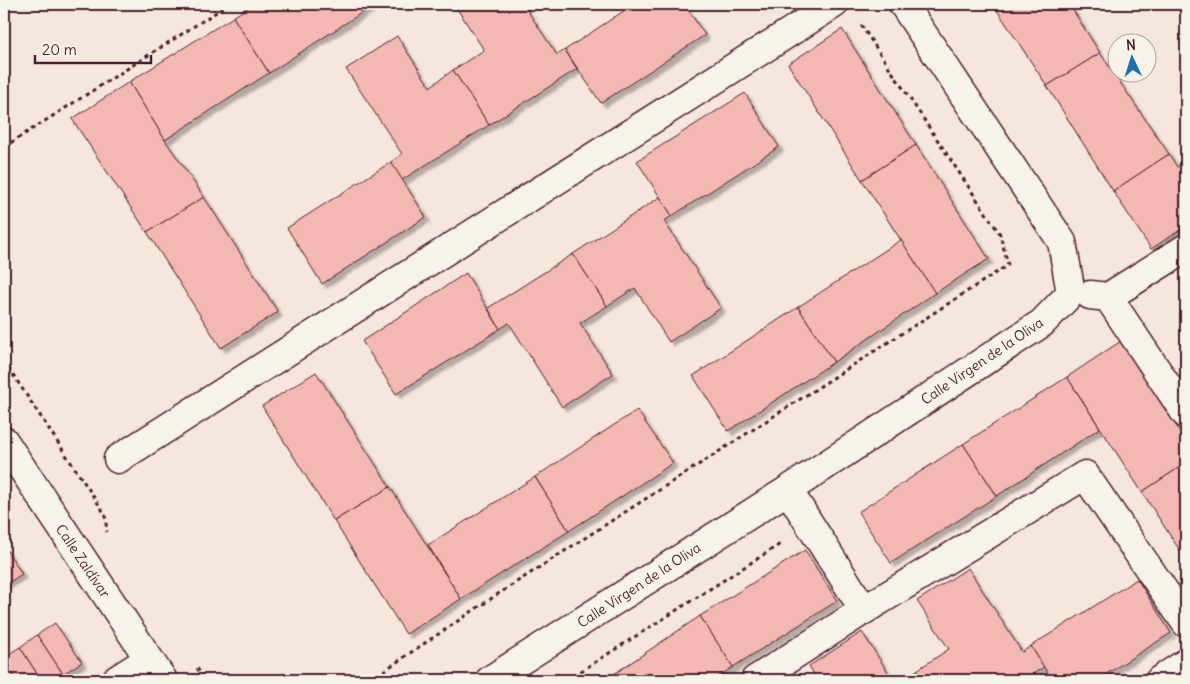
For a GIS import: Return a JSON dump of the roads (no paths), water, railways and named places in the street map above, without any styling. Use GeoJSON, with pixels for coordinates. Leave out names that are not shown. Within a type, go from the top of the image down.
{"type":"FeatureCollection","features":[{"type":"Feature","properties":{"kind":"street"},"geometry":{"type":"LineString","coordinates":[[118,459],[834,4]]}},
{"type":"Feature","properties":{"kind":"street"},"geometry":{"type":"LineString","coordinates":[[903,4],[1062,242],[1071,293],[1108,297],[1186,248]]}},
{"type":"Feature","properties":{"kind":"street","name":"Calle Virgen de la Oliva"},"geometry":{"type":"LineString","coordinates":[[490,680],[788,490],[1042,323],[1071,293]]}},
{"type":"Feature","properties":{"kind":"street"},"geometry":{"type":"LineString","coordinates":[[1108,297],[1186,414]]}},
{"type":"Feature","properties":{"kind":"street","name":"Calle Zaldívar"},"geometry":{"type":"LineString","coordinates":[[4,441],[12,473],[156,670]]}},
{"type":"Feature","properties":{"kind":"street"},"geometry":{"type":"LineString","coordinates":[[755,680],[864,610],[1085,475],[1186,623]]}},
{"type":"Feature","properties":{"kind":"street"},"geometry":{"type":"LineString","coordinates":[[788,490],[864,610]]}},
{"type":"Feature","properties":{"kind":"street"},"geometry":{"type":"LineString","coordinates":[[1160,680],[1186,663]]}},
{"type":"Feature","properties":{"kind":"street"},"geometry":{"type":"LineString","coordinates":[[116,680],[156,670]]}}]}
